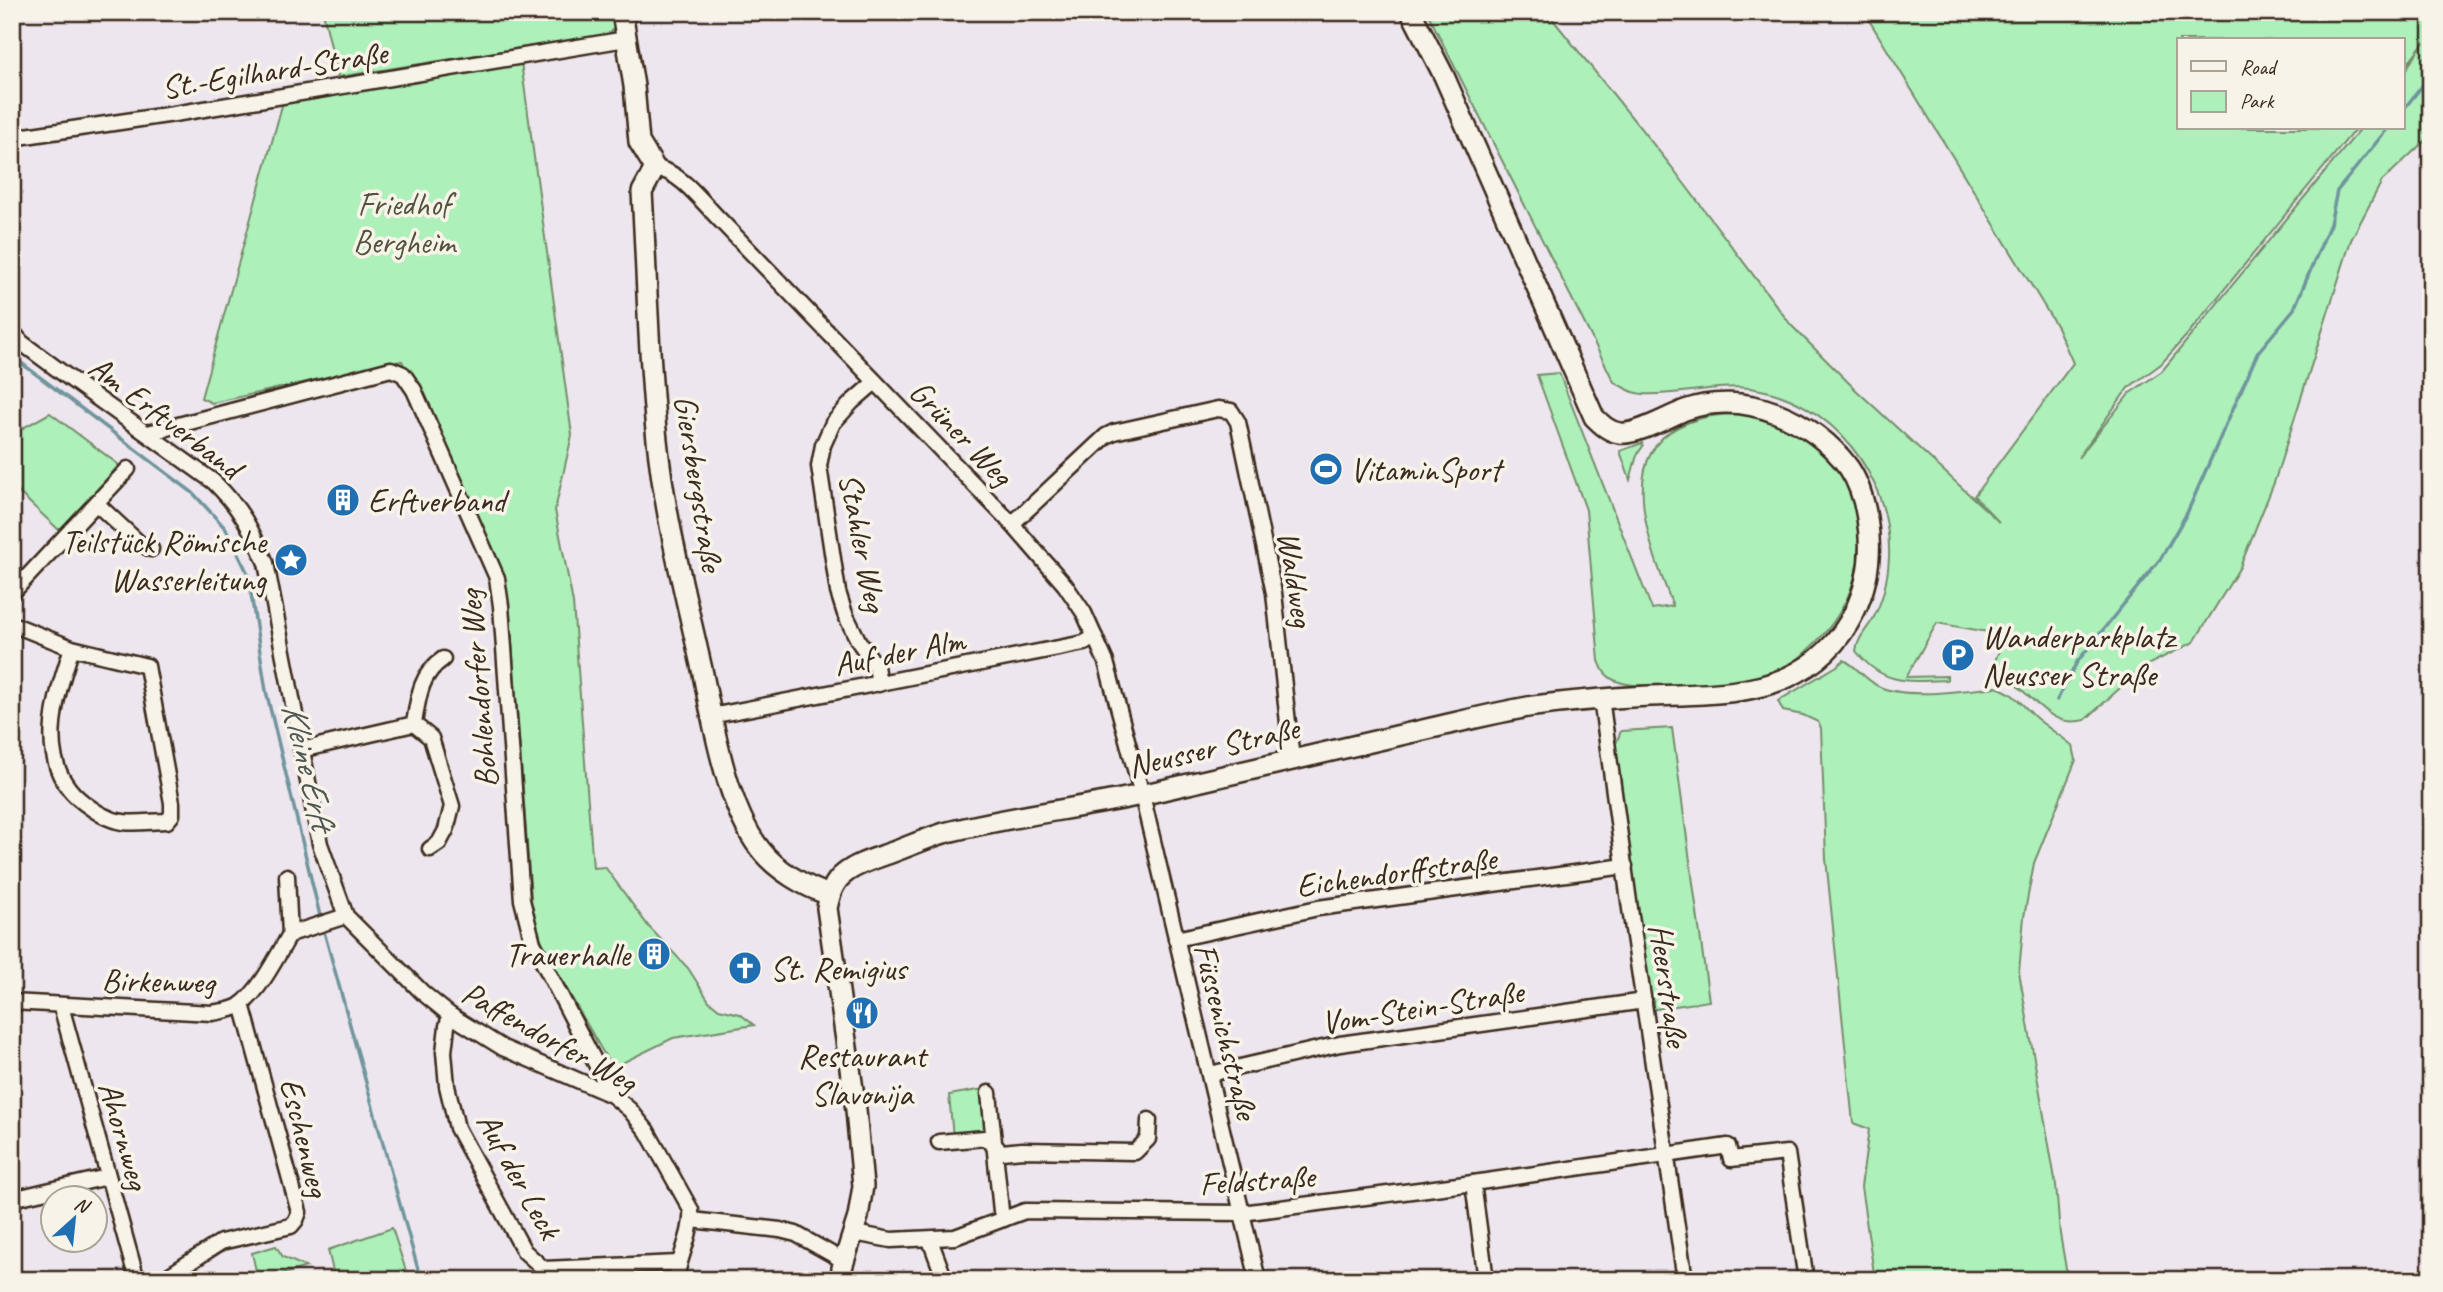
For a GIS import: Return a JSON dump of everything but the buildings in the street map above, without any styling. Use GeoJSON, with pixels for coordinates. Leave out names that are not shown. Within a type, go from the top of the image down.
{"type":"FeatureCollection","features":[{"type":"Feature","properties":{"kind":"main road"},"geometry":{"type":"LineString","coordinates":[[622,12],[639,142],[655,168]]}},
{"type":"Feature","properties":{"kind":"main road","name":"Neusser Straße"},"geometry":{"type":"LineString","coordinates":[[830,895],[843,874],[864,862],[942,834],[1142,795],[1522,709],[1601,698],[1737,691],[1786,678],[1808,666],[1833,645],[1848,625],[1865,589],[1871,548],[1862,493],[1851,471],[1822,438],[1803,425],[1781,414],[1753,406],[1700,406],[1624,433],[1608,429],[1594,417],[1444,76],[1411,12]]}},
{"type":"Feature","properties":{"kind":"main road","name":"Giersbergstraße"},"geometry":{"type":"LineString","coordinates":[[655,168],[642,192],[657,439],[663,486],[711,716],[725,771],[739,811],[760,849],[774,863],[811,889],[830,895]]}},
{"type":"Feature","properties":{"kind":"main road"},"geometry":{"type":"LineString","coordinates":[[830,895],[827,908],[854,1096],[863,1186],[854,1233],[843,1270]]}},
{"type":"Feature","properties":{"kind":"street","name":"St.-Egilhard-Straße"},"geometry":{"type":"LineString","coordinates":[[12,138],[626,39]]}},
{"type":"Feature","properties":{"kind":"street","name":"Grüner Weg"},"geometry":{"type":"LineString","coordinates":[[655,168],[664,169],[679,180],[1012,524],[1065,585],[1084,613],[1105,662],[1142,795]]}},
{"type":"Feature","properties":{"kind":"street","name":"Am Erftverband"},"geometry":{"type":"LineString","coordinates":[[12,331],[34,352],[214,482],[234,502],[248,522],[266,563]]}},
{"type":"Feature","properties":{"kind":"street","name":"Bohlendorfer Weg"},"geometry":{"type":"LineString","coordinates":[[148,433],[391,369],[402,374],[414,390],[497,578],[522,900],[530,932],[612,1095]]}},
{"type":"Feature","properties":{"kind":"street","name":"Stahler Weg"},"geometry":{"type":"LineString","coordinates":[[875,382],[833,423],[823,445],[819,466],[838,592],[859,642],[876,666],[878,684]]}},
{"type":"Feature","properties":{"kind":"street","name":"Waldweg"},"geometry":{"type":"LineString","coordinates":[[1012,524],[1106,436],[1218,408],[1231,411],[1238,422],[1274,593],[1292,760]]}},
{"type":"Feature","properties":{"kind":"street"},"geometry":{"type":"LineString","coordinates":[[12,593],[128,469]]}},
{"type":"Feature","properties":{"kind":"street"},"geometry":{"type":"LineString","coordinates":[[97,503],[150,549]]}},
{"type":"Feature","properties":{"kind":"street","name":"Paffendorfer Weg"},"geometry":{"type":"LineString","coordinates":[[266,563],[320,844],[340,918],[450,1015],[503,1048],[612,1095],[630,1110],[648,1131],[685,1196],[692,1220]]}},
{"type":"Feature","properties":{"kind":"street"},"geometry":{"type":"LineString","coordinates":[[12,624],[72,648],[147,666],[172,803],[172,815],[167,821],[123,822],[98,814],[70,793],[55,764],[51,746],[52,726],[72,648]]}},
{"type":"Feature","properties":{"kind":"street","name":"Auf der Alm"},"geometry":{"type":"LineString","coordinates":[[711,716],[1084,643],[1095,637]]}},
{"type":"Feature","properties":{"kind":"street"},"geometry":{"type":"LineString","coordinates":[[414,724],[418,696],[426,675],[443,659]]}},
{"type":"Feature","properties":{"kind":"street","name":"Heerstraße"},"geometry":{"type":"LineString","coordinates":[[1601,698],[1685,1280]]}},
{"type":"Feature","properties":{"kind":"street"},"geometry":{"type":"LineString","coordinates":[[301,750],[414,724]]}},
{"type":"Feature","properties":{"kind":"street"},"geometry":{"type":"LineString","coordinates":[[414,724],[431,738],[452,806],[446,830],[439,843],[430,849]]}},
{"type":"Feature","properties":{"kind":"street","name":"Füssenichstraße"},"geometry":{"type":"LineString","coordinates":[[1142,795],[1258,1280]]}},
{"type":"Feature","properties":{"kind":"street","name":"Eichendorffstraße"},"geometry":{"type":"LineString","coordinates":[[1176,939],[1318,908],[1625,866]]}},
{"type":"Feature","properties":{"kind":"street"},"geometry":{"type":"LineString","coordinates":[[287,876],[297,932],[340,918]]}},
{"type":"Feature","properties":{"kind":"street","name":"Birkenweg"},"geometry":{"type":"LineString","coordinates":[[12,1002],[212,1013],[229,1010],[242,1004],[267,975],[297,932]]}},
{"type":"Feature","properties":{"kind":"street","name":"Vom-Stein-Straße"},"geometry":{"type":"LineString","coordinates":[[1210,1074],[1340,1044],[1644,1001]]}},
{"type":"Feature","properties":{"kind":"street","name":"Eschenweg"},"geometry":{"type":"LineString","coordinates":[[162,1280],[221,1242],[291,1226],[299,1212],[242,1004]]}},
{"type":"Feature","properties":{"kind":"street","name":"Ahornweg"},"geometry":{"type":"LineString","coordinates":[[61,1006],[136,1280]]}},
{"type":"Feature","properties":{"kind":"street","name":"Auf der Leck"},"geometry":{"type":"LineString","coordinates":[[450,1015],[444,1052],[447,1086],[457,1128],[524,1251],[544,1269],[678,1264]]}},
{"type":"Feature","properties":{"kind":"street"},"geometry":{"type":"LineString","coordinates":[[989,1093],[1004,1219]]}},
{"type":"Feature","properties":{"kind":"street"},"geometry":{"type":"LineString","coordinates":[[939,1142],[985,1138],[994,1143],[1002,1153],[1022,1150],[1135,1152],[1148,1139],[1149,1120]]}},
{"type":"Feature","properties":{"kind":"street","name":"Feldstraße"},"geometry":{"type":"LineString","coordinates":[[854,1233],[891,1240],[955,1237],[1025,1211],[1242,1213],[1728,1146],[1731,1159],[1787,1153],[1806,1280]]}},
{"type":"Feature","properties":{"kind":"street"},"geometry":{"type":"LineString","coordinates":[[12,1199],[107,1177]]}},
{"type":"Feature","properties":{"kind":"street"},"geometry":{"type":"LineString","coordinates":[[1473,1183],[1486,1280]]}},
{"type":"Feature","properties":{"kind":"street"},"geometry":{"type":"LineString","coordinates":[[676,1280],[678,1264],[692,1220],[796,1234],[843,1270]]}},
{"type":"Feature","properties":{"kind":"street"},"geometry":{"type":"LineString","coordinates":[[930,1240],[945,1280]]}},
{"type":"Feature","properties":{"kind":"green space"},"geometry":{"type":"Polygon","coordinates":[[[323,12],[613,12],[615,27],[609,34],[338,77],[323,12]]]}},
{"type":"Feature","properties":{"kind":"green space"},"geometry":{"type":"Polygon","coordinates":[[[1427,12],[1549,12],[1671,166],[1791,325],[1856,390],[1999,522],[1974,496],[2073,363],[2057,327],[1864,12],[2431,12],[2431,135],[2382,181],[2351,240],[2274,483],[2240,567],[2194,642],[2143,667],[2085,720],[2073,721],[2054,717],[2016,685],[1990,674],[2005,635],[1937,623],[1906,677],[1947,676],[1947,680],[1908,681],[1886,676],[1856,651],[1860,638],[1877,612],[1884,589],[1889,557],[1887,527],[1880,498],[1868,471],[1851,446],[1830,425],[1806,408],[1779,395],[1750,388],[1643,394],[1632,392],[1614,382],[1427,12]],[[2177,38],[2177,130],[2354,130],[2187,335],[2161,364],[2128,388],[2078,458],[2130,393],[2162,371],[2359,130],[2404,130],[2404,72],[2424,42],[2404,68],[2404,38],[2177,38]]]}},
{"type":"Feature","properties":{"kind":"green space","name":"Friedhof Bergheim"},"geometry":{"type":"Polygon","coordinates":[[[521,62],[572,435],[555,510],[573,603],[593,868],[605,867],[649,927],[688,968],[709,1001],[719,1009],[740,1014],[754,1025],[673,1038],[612,1068],[544,949],[532,911],[510,615],[504,585],[402,361],[212,403],[201,398],[283,102],[521,62]]]}},
{"type":"Feature","properties":{"kind":"green space"},"geometry":{"type":"Polygon","coordinates":[[[1559,373],[1652,609],[1673,606],[1649,537],[1644,510],[1643,485],[1647,462],[1658,442],[1678,427],[1699,419],[1744,415],[1788,425],[1825,450],[1853,491],[1860,533],[1859,554],[1849,595],[1839,613],[1827,630],[1800,657],[1767,674],[1712,684],[1632,685],[1614,680],[1606,674],[1599,661],[1586,510],[1537,375],[1559,373]]]}},
{"type":"Feature","properties":{"kind":"green space"},"geometry":{"type":"Polygon","coordinates":[[[50,413],[119,465],[60,531],[12,486],[12,434],[50,413]]]}},
{"type":"Feature","properties":{"kind":"green space"},"geometry":{"type":"Polygon","coordinates":[[[1642,443],[1643,446],[1637,455],[1630,480],[1620,451],[1642,443]]]}},
{"type":"Feature","properties":{"kind":"green space"},"geometry":{"type":"Polygon","coordinates":[[[1844,660],[1873,683],[1890,690],[1919,693],[1996,687],[2002,689],[2073,746],[2076,760],[2034,863],[2024,917],[2019,972],[2056,1185],[2060,1234],[2068,1280],[1875,1280],[1861,1187],[1869,1129],[1853,1123],[1826,859],[1821,728],[1818,722],[1803,715],[1783,711],[1778,701],[1844,660]]]}},
{"type":"Feature","properties":{"kind":"green space"},"geometry":{"type":"Polygon","coordinates":[[[1672,728],[1709,1001],[1649,1010],[1614,748],[1621,731],[1672,728]]]}},
{"type":"Feature","properties":{"kind":"green space"},"geometry":{"type":"Polygon","coordinates":[[[984,1089],[988,1130],[986,1133],[953,1137],[949,1095],[984,1089]]]}},
{"type":"Feature","properties":{"kind":"green space"},"geometry":{"type":"Polygon","coordinates":[[[392,1228],[409,1280],[335,1280],[328,1250],[392,1228]]]}},
{"type":"Feature","properties":{"kind":"green space"},"geometry":{"type":"Polygon","coordinates":[[[276,1246],[283,1257],[306,1267],[258,1280],[252,1253],[276,1246]]]}},
{"type":"Feature","properties":{"kind":"waterway"},"geometry":{"type":"LineString","coordinates":[[2404,109],[2431,75]]}},
{"type":"Feature","properties":{"kind":"waterway"},"geometry":{"type":"LineString","coordinates":[[2057,700],[2077,662],[2161,558],[2187,513],[2258,352],[2294,309],[2330,224],[2337,191],[2386,130]]}},
{"type":"Feature","properties":{"kind":"waterway","name":"Kleine Erft"},"geometry":{"type":"LineString","coordinates":[[12,356],[193,493],[226,529],[248,574],[266,691],[321,920]]}},
{"type":"Feature","properties":{"kind":"waterway","name":"Kleine Erft"},"geometry":{"type":"LineString","coordinates":[[323,928],[421,1280]]}},
{"type":"Feature","properties":{"kind":"place","name":"VitaminSport"},"geometry":{"type":"Point","coordinates":[1326,469]}},
{"type":"Feature","properties":{"kind":"place","name":"Erftverband"},"geometry":{"type":"Point","coordinates":[343,500]}},
{"type":"Feature","properties":{"kind":"place","name":"Teilstück Römische Wasserleitung"},"geometry":{"type":"Point","coordinates":[291,560]}},
{"type":"Feature","properties":{"kind":"place","name":"Wanderparkplatz Neusser Straße"},"geometry":{"type":"Point","coordinates":[1958,655]}},
{"type":"Feature","properties":{"kind":"place","name":"Trauerhalle"},"geometry":{"type":"Point","coordinates":[654,954]}},
{"type":"Feature","properties":{"kind":"place","name":"St. Remigius"},"geometry":{"type":"Point","coordinates":[745,968]}},
{"type":"Feature","properties":{"kind":"place","name":"Restaurant Slavonija"},"geometry":{"type":"Point","coordinates":[862,1013]}}]}
